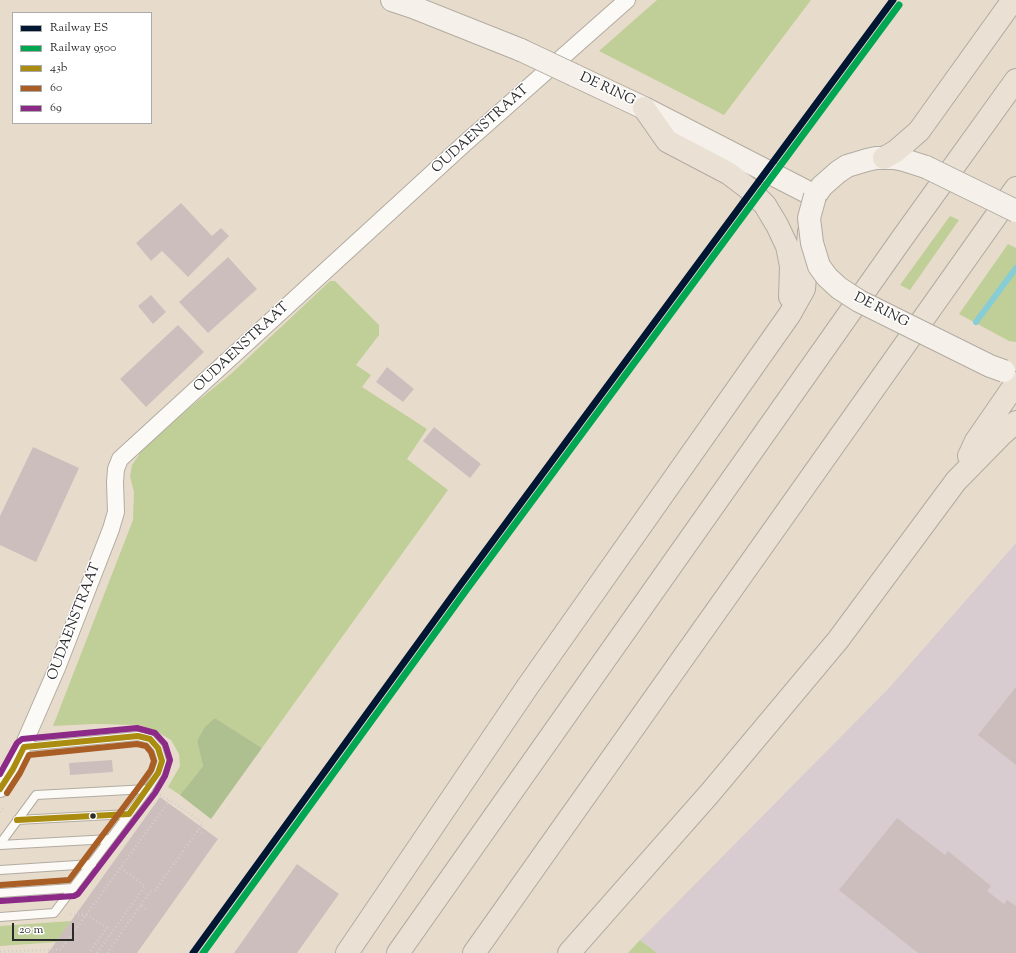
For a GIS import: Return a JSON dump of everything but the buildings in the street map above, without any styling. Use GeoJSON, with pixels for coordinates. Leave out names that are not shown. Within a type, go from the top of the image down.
{"type":"FeatureCollection","features":[{"type":"Feature","properties":{"kind":"highway"},"geometry":{"type":"LineString","coordinates":[[884,158],[896,151],[919,131],[1013,0]]}},
{"type":"Feature","properties":{"kind":"highway"},"geometry":{"type":"LineString","coordinates":[[398,953],[903,236],[1016,80]]}},
{"type":"Feature","properties":{"kind":"highway"},"geometry":{"type":"LineString","coordinates":[[644,108],[667,141],[728,173],[748,188],[765,205],[787,246],[790,266],[790,314]]}},
{"type":"Feature","properties":{"kind":"highway"},"geometry":{"type":"LineString","coordinates":[[479,945],[1016,188]]}},
{"type":"Feature","properties":{"kind":"highway"},"geometry":{"type":"LineString","coordinates":[[347,953],[528,686],[790,314],[804,290],[809,227]]}},
{"type":"Feature","properties":{"kind":"highway"},"geometry":{"type":"LineString","coordinates":[[956,481],[1012,376]]}},
{"type":"Feature","properties":{"kind":"highway"},"geometry":{"type":"LineString","coordinates":[[569,953],[710,793],[838,640],[956,481],[1001,435],[1016,422]]}},
{"type":"Feature","properties":{"kind":"main road","name":"DE RING"},"geometry":{"type":"LineString","coordinates":[[392,0],[520,50],[574,74],[644,108],[815,196]]}},
{"type":"Feature","properties":{"kind":"main road","name":"DE RING"},"geometry":{"type":"LineString","coordinates":[[1012,376],[859,301],[839,288],[827,277],[819,266],[809,227],[811,207],[815,196],[829,179],[847,166],[867,160],[884,158],[904,160],[926,167],[1016,211]]}},
{"type":"Feature","properties":{"kind":"street","name":"OUDAENSTRAAT"},"geometry":{"type":"LineString","coordinates":[[0,789],[13,769],[24,747],[57,668],[111,529],[116,512],[115,482],[116,469],[120,459],[463,145],[627,0]]}},
{"type":"Feature","properties":{"kind":"lane"},"geometry":{"type":"LineString","coordinates":[[0,917],[54,913],[148,789],[158,773],[162,761],[158,748],[150,739],[138,736],[24,747]]}},
{"type":"Feature","properties":{"kind":"lane"},"geometry":{"type":"LineString","coordinates":[[0,845],[36,795],[148,789]]}},
{"type":"Feature","properties":{"kind":"lane"},"geometry":{"type":"LineString","coordinates":[[18,820],[129,814]]}},
{"type":"Feature","properties":{"kind":"lane"},"geometry":{"type":"LineString","coordinates":[[0,845],[110,839]]}},
{"type":"Feature","properties":{"kind":"lane"},"geometry":{"type":"LineString","coordinates":[[0,870],[92,864]]}},
{"type":"Feature","properties":{"kind":"lane"},"geometry":{"type":"LineString","coordinates":[[0,893],[73,888]]}},
{"type":"Feature","properties":{"kind":"lane"},"geometry":{"type":"LineString","coordinates":[[464,953],[479,945]]}},
{"type":"Feature","properties":{"kind":"path"},"geometry":{"type":"LineString","coordinates":[[59,953],[170,800],[203,823],[107,953]]}},
{"type":"Feature","properties":{"kind":"path"},"geometry":{"type":"LineString","coordinates":[[198,830],[203,834]]}},
{"type":"Feature","properties":{"kind":"path"},"geometry":{"type":"LineString","coordinates":[[98,953],[144,886],[121,868]]}},
{"type":"Feature","properties":{"kind":"path"},"geometry":{"type":"LineString","coordinates":[[141,906],[148,911]]}},
{"type":"Feature","properties":{"kind":"path"},"geometry":{"type":"LineString","coordinates":[[87,915],[107,928],[89,953]]}},
{"type":"Feature","properties":{"kind":"path"},"geometry":{"type":"LineString","coordinates":[[0,952],[61,950]]}},
{"type":"Feature","properties":{"kind":"shaded area"},"geometry":{"type":"Polygon","coordinates":[[[1016,543],[1016,953],[657,953],[640,940],[889,688],[1016,543]]]}},
{"type":"Feature","properties":{"kind":"green space"},"geometry":{"type":"Polygon","coordinates":[[[657,0],[811,0],[724,115],[599,51],[657,0]]]}},
{"type":"Feature","properties":{"kind":"green space"},"geometry":{"type":"Polygon","coordinates":[[[950,216],[959,220],[910,290],[900,285],[950,216]]]}},
{"type":"Feature","properties":{"kind":"green space"},"geometry":{"type":"Polygon","coordinates":[[[1008,244],[1016,248],[1016,342],[1009,341],[959,314],[1008,244]]]}},
{"type":"Feature","properties":{"kind":"green space"},"geometry":{"type":"Polygon","coordinates":[[[330,281],[335,281],[379,325],[379,335],[356,365],[371,375],[362,387],[427,429],[407,459],[448,490],[262,748],[215,718],[197,741],[203,766],[180,795],[168,787],[180,766],[179,754],[171,740],[156,731],[140,725],[95,724],[53,726],[133,520],[134,492],[130,477],[132,465],[139,455],[140,448],[232,373],[330,281]]]}},
{"type":"Feature","properties":{"kind":"green space"},"geometry":{"type":"Polygon","coordinates":[[[215,718],[262,748],[211,819],[180,795],[203,766],[197,741],[205,727],[215,718]]]}},
{"type":"Feature","properties":{"kind":"green space"},"geometry":{"type":"Polygon","coordinates":[[[71,921],[58,942],[0,946],[0,926],[71,921]]]}},
{"type":"Feature","properties":{"kind":"green space"},"geometry":{"type":"Polygon","coordinates":[[[640,940],[657,953],[628,953],[640,940]]]}},
{"type":"Feature","properties":{"kind":"waterway"},"geometry":{"type":"LineString","coordinates":[[976,322],[1016,268]]}},
{"type":"Feature","properties":{"kind":"rail line","name":"ES"},"geometry":{"type":"LineString","coordinates":[[193,953],[461,584],[893,0]]}},
{"type":"Feature","properties":{"kind":"rail line","name":"9500"},"geometry":{"type":"LineString","coordinates":[[203,953],[467,589],[899,5]]}},
{"type":"Feature","properties":{"kind":"transit line","name":"69"},"geometry":{"type":"LineString","coordinates":[[0,774],[17,743],[22,739],[137,728],[155,733],[165,744],[170,760],[165,776],[155,793],[78,894],[74,896],[1,901]]}},
{"type":"Feature","properties":{"kind":"transit line","name":"43b"},"geometry":{"type":"LineString","coordinates":[[0,789],[13,769],[24,747],[138,736],[150,739],[158,748],[162,761],[158,773],[129,814],[17,820]]}},
{"type":"Feature","properties":{"kind":"transit line","name":"60"},"geometry":{"type":"LineString","coordinates":[[0,885],[69,880],[141,784],[151,770],[154,761],[151,752],[146,746],[137,744],[29,755],[20,773],[7,793]]}}]}
